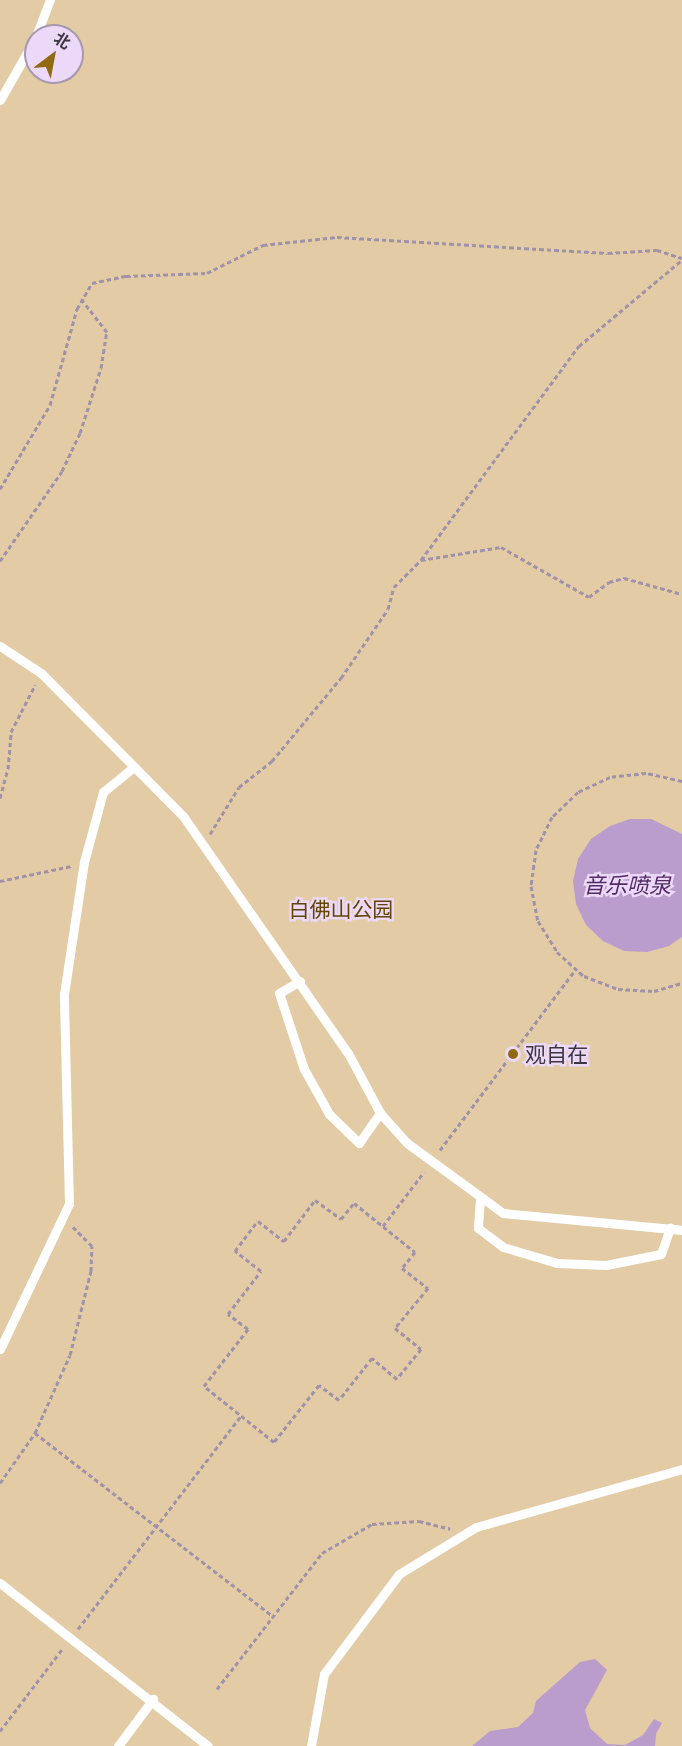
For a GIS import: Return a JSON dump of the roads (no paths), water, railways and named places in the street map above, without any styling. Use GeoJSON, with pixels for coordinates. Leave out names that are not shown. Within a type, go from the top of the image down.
{"type":"FeatureCollection","features":[{"type":"Feature","properties":{"kind":"lane"},"geometry":{"type":"LineString","coordinates":[[41,24],[50,0]]}},
{"type":"Feature","properties":{"kind":"lane"},"geometry":{"type":"LineString","coordinates":[[0,100],[24,58]]}},
{"type":"Feature","properties":{"kind":"lane"},"geometry":{"type":"LineString","coordinates":[[0,646],[41,673],[183,816],[348,1053],[380,1113],[431,1162],[503,1213],[682,1230]]}},
{"type":"Feature","properties":{"kind":"lane"},"geometry":{"type":"LineString","coordinates":[[0,1349],[69,1204],[64,994],[84,862],[103,792],[134,766]]}},
{"type":"Feature","properties":{"kind":"lane"},"geometry":{"type":"LineString","coordinates":[[300,981],[279,993],[304,1069],[329,1114],[359,1143],[380,1113]]}},
{"type":"Feature","properties":{"kind":"lane"},"geometry":{"type":"LineString","coordinates":[[480,1198],[478,1228],[502,1247],[557,1263],[606,1265],[661,1254],[670,1228]]}},
{"type":"Feature","properties":{"kind":"lane"},"geometry":{"type":"LineString","coordinates":[[311,1746],[324,1674],[399,1574],[466,1533],[533,1509],[682,1469]]}},
{"type":"Feature","properties":{"kind":"lane"},"geometry":{"type":"LineString","coordinates":[[0,1583],[153,1699],[208,1746]]}},
{"type":"Feature","properties":{"kind":"lane"},"geometry":{"type":"LineString","coordinates":[[118,1746],[153,1699]]}},
{"type":"Feature","properties":{"kind":"water","name":"音乐喷泉"},"geometry":{"type":"Polygon","coordinates":[[[630,819],[651,819],[682,834],[682,937],[669,946],[647,952],[624,951],[603,941],[586,925],[576,904],[573,881],[578,859],[591,839],[610,826],[630,819]]]}},
{"type":"Feature","properties":{"kind":"water"},"geometry":{"type":"Polygon","coordinates":[[[595,1659],[607,1670],[585,1710],[590,1728],[607,1744],[625,1745],[643,1735],[654,1719],[662,1723],[656,1734],[655,1746],[472,1746],[490,1731],[518,1727],[533,1713],[536,1701],[580,1662],[595,1659]]]}},
{"type":"Feature","properties":{"kind":"place","name":"观自在"},"geometry":{"type":"Point","coordinates":[513,1054]}},
{"type":"Feature","properties":{"kind":"park label","name":"白佛山公园"},"geometry":{"type":"Point","coordinates":[341,909]}}]}
